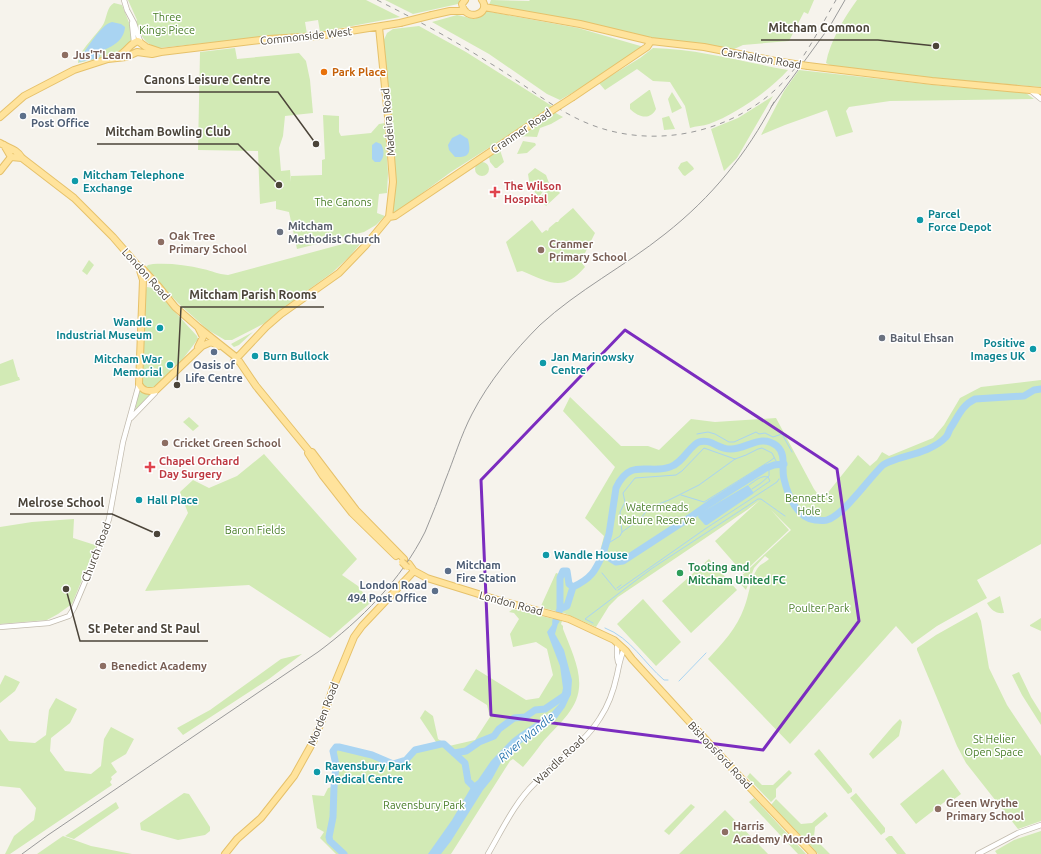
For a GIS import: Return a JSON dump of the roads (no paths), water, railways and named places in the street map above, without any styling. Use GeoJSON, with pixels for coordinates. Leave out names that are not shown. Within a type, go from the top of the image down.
{"type":"FeatureCollection","features":[{"type":"Feature","properties":{"kind":"main road"},"geometry":{"type":"LineString","coordinates":[[464,5],[470,14],[476,15],[482,12],[484,7],[482,0]]}},
{"type":"Feature","properties":{"kind":"main road","name":"Commonside West"},"geometry":{"type":"LineString","coordinates":[[137,46],[152,54],[269,39],[319,36],[400,23],[450,11],[464,5]]}},
{"type":"Feature","properties":{"kind":"main road","name":"Carshalton Road"},"geometry":{"type":"LineString","coordinates":[[484,7],[580,24],[651,41],[704,47],[808,66],[932,81],[1041,91]]}},
{"type":"Feature","properties":{"kind":"main road","name":"Madeira Road"},"geometry":{"type":"LineString","coordinates":[[379,27],[393,182],[389,217]]}},
{"type":"Feature","properties":{"kind":"main road","name":"Cranmer Road"},"geometry":{"type":"LineString","coordinates":[[389,217],[395,216],[573,97],[641,51],[650,44],[651,41]]}},
{"type":"Feature","properties":{"kind":"main road"},"geometry":{"type":"LineString","coordinates":[[0,117],[24,96],[64,74],[83,66],[115,58],[137,46]]}},
{"type":"Feature","properties":{"kind":"main road","name":"London Road"},"geometry":{"type":"LineString","coordinates":[[1,146],[10,155]]}},
{"type":"Feature","properties":{"kind":"main road","name":"London Road"},"geometry":{"type":"LineString","coordinates":[[1,146],[8,146],[19,153],[22,158],[74,198],[110,234],[139,267],[141,267],[175,307],[234,358],[241,368],[243,366],[256,386],[309,451],[308,454],[323,476],[352,513],[410,568],[427,578],[501,601],[564,618],[591,629],[611,640],[614,640],[625,652]]}},
{"type":"Feature","properties":{"kind":"main road"},"geometry":{"type":"LineString","coordinates":[[0,171],[10,155],[22,158]]}},
{"type":"Feature","properties":{"kind":"main road"},"geometry":{"type":"LineString","coordinates":[[139,267],[142,276],[142,292],[139,384],[147,391],[156,390],[197,349],[205,344],[214,343],[234,358],[245,346],[246,348],[281,314],[339,273],[365,246],[389,217]]}},
{"type":"Feature","properties":{"kind":"main road"},"geometry":{"type":"LineString","coordinates":[[142,292],[146,285],[159,287]]}},
{"type":"Feature","properties":{"kind":"main road"},"geometry":{"type":"LineString","coordinates":[[197,349],[203,337],[198,327]]}},
{"type":"Feature","properties":{"kind":"main road"},"geometry":{"type":"LineString","coordinates":[[243,366],[246,348]]}},
{"type":"Feature","properties":{"kind":"main road","name":"Morden Road"},"geometry":{"type":"LineString","coordinates":[[225,854],[237,839],[261,818],[294,776],[313,742],[334,684],[354,637],[410,568]]}},
{"type":"Feature","properties":{"kind":"main road","name":"London Road"},"geometry":{"type":"LineString","coordinates":[[611,640],[617,647]]}},
{"type":"Feature","properties":{"kind":"main road","name":"Bishopsford Road"},"geometry":{"type":"LineString","coordinates":[[617,647],[625,652],[813,854]]}},
{"type":"Feature","properties":{"kind":"street"},"geometry":{"type":"LineString","coordinates":[[124,0],[132,20],[137,46]]}},
{"type":"Feature","properties":{"kind":"street"},"geometry":{"type":"LineString","coordinates":[[1030,90],[1041,99]]}},
{"type":"Feature","properties":{"kind":"street","name":"Church Road"},"geometry":{"type":"LineString","coordinates":[[0,627],[49,623],[69,616],[72,611],[98,551],[109,519],[122,449],[139,384]]}},
{"type":"Feature","properties":{"kind":"street","name":"Church Road"},"geometry":{"type":"LineString","coordinates":[[131,418],[156,393],[156,390]]}},
{"type":"Feature","properties":{"kind":"street","name":"Wandle Road"},"geometry":{"type":"LineString","coordinates":[[488,854],[531,787],[596,725],[604,710],[617,676],[617,647]]}},
{"type":"Feature","properties":{"kind":"street","name":"Wandle Road"},"geometry":{"type":"LineString","coordinates":[[618,662],[625,652]]}},
{"type":"Feature","properties":{"kind":"street"},"geometry":{"type":"LineString","coordinates":[[978,854],[1018,833],[1041,825]]}},
{"type":"Feature","properties":{"kind":"water"},"geometry":{"type":"Polygon","coordinates":[[[112,22],[121,24],[125,27],[120,40],[109,48],[101,51],[99,58],[79,62],[80,58],[94,37],[103,27],[112,22]]]}},
{"type":"Feature","properties":{"kind":"water"},"geometry":{"type":"Polygon","coordinates":[[[460,134],[468,139],[469,151],[464,156],[455,157],[449,150],[448,145],[452,138],[460,134]]]}},
{"type":"Feature","properties":{"kind":"water"},"geometry":{"type":"Polygon","coordinates":[[[376,142],[381,144],[383,148],[383,158],[380,162],[375,162],[372,159],[372,145],[376,142]]]}},
{"type":"Feature","properties":{"kind":"water"},"geometry":{"type":"Polygon","coordinates":[[[748,485],[754,493],[707,525],[705,525],[698,517],[699,514],[748,485]]]}},
{"type":"Feature","properties":{"kind":"water"},"geometry":{"type":"Polygon","coordinates":[[[553,618],[559,620],[555,634],[564,650],[572,680],[571,694],[565,707],[557,718],[504,757],[492,779],[483,790],[451,841],[441,854],[428,854],[452,820],[473,784],[478,780],[491,761],[512,739],[552,712],[560,703],[563,688],[560,666],[547,632],[552,625],[553,618]]]}},
{"type":"Feature","properties":{"kind":"waterway","name":"River Wandle"},"geometry":{"type":"LineString","coordinates":[[603,554],[609,534],[616,488],[621,479],[627,473],[634,470],[662,469],[675,465],[692,447],[699,442],[703,441],[727,449],[737,448],[760,441],[771,442],[777,446],[782,453],[783,475],[786,486],[798,511],[815,520],[826,520],[834,517],[841,511],[883,465],[923,451],[941,441],[947,436],[961,412],[975,399],[1024,396],[1034,390],[1041,389]]}},
{"type":"Feature","properties":{"kind":"waterway"},"geometry":{"type":"LineString","coordinates":[[697,434],[708,432],[715,434],[729,442],[734,442],[756,432],[759,434],[765,433],[773,437],[782,434],[792,452]]}},
{"type":"Feature","properties":{"kind":"waterway"},"geometry":{"type":"LineString","coordinates":[[622,532],[620,512],[625,502],[623,493],[635,478],[676,475],[682,471],[704,448],[735,459]]}},
{"type":"Feature","properties":{"kind":"waterway"},"geometry":{"type":"LineString","coordinates":[[607,544],[620,536],[622,532],[640,519],[649,508],[699,485],[735,459],[762,448],[772,453],[778,465]]}},
{"type":"Feature","properties":{"kind":"waterway"},"geometry":{"type":"LineString","coordinates":[[681,495],[704,502],[774,458]]}},
{"type":"Feature","properties":{"kind":"waterway","name":"River Wandle"},"geometry":{"type":"LineString","coordinates":[[556,621],[560,609],[567,606],[573,587],[592,574],[603,554],[616,562],[623,561],[766,468],[784,464]]}},
{"type":"Feature","properties":{"kind":"waterway"},"geometry":{"type":"LineString","coordinates":[[752,489],[769,476],[769,467]]}},
{"type":"Feature","properties":{"kind":"waterway"},"geometry":{"type":"LineString","coordinates":[[749,485],[760,478],[768,477],[770,481],[754,492]]}},
{"type":"Feature","properties":{"kind":"waterway"},"geometry":{"type":"LineString","coordinates":[[618,590],[705,529],[777,482],[779,479]]}},
{"type":"Feature","properties":{"kind":"waterway"},"geometry":{"type":"LineString","coordinates":[[593,623],[585,619],[651,569],[758,499],[761,499],[785,516]]}},
{"type":"Feature","properties":{"kind":"waterway","name":"River Wandle"},"geometry":{"type":"LineString","coordinates":[[560,609],[560,578],[563,571],[567,571],[569,584],[573,587]]}},
{"type":"Feature","properties":{"kind":"waterway"},"geometry":{"type":"LineString","coordinates":[[602,573],[616,590]]}},
{"type":"Feature","properties":{"kind":"waterway"},"geometry":{"type":"LineString","coordinates":[[617,588],[621,585]]}},
{"type":"Feature","properties":{"kind":"waterway"},"geometry":{"type":"LineString","coordinates":[[605,628],[614,632],[630,644],[664,680],[668,680]]}},
{"type":"Feature","properties":{"kind":"waterway"},"geometry":{"type":"LineString","coordinates":[[679,681],[706,653]]}},
{"type":"Feature","properties":{"kind":"waterway"},"geometry":{"type":"LineString","coordinates":[[454,753],[466,751],[479,742],[494,736],[499,729],[514,718],[525,717],[535,710],[545,709],[567,694]]}},
{"type":"Feature","properties":{"kind":"waterway"},"geometry":{"type":"LineString","coordinates":[[344,854],[330,841],[329,837],[333,817],[336,765],[333,751],[336,747],[372,755],[393,764],[406,760],[415,750],[444,744],[465,763],[468,781],[476,789]]}},
{"type":"Feature","properties":{"kind":"tram line"},"geometry":{"type":"LineString","coordinates":[[771,107],[830,26],[845,0]]}},
{"type":"Feature","properties":{"kind":"tram line"},"geometry":{"type":"LineString","coordinates":[[22,854],[318,652],[364,613],[392,583],[415,550],[425,532],[468,422],[486,390],[503,367],[530,335],[555,312],[586,289],[650,246],[698,205],[713,190],[740,157],[752,140],[774,102]]}},
{"type":"Feature","properties":{"kind":"railway"},"geometry":{"type":"LineString","coordinates":[[377,0],[461,45],[500,69],[556,107],[580,120],[607,130],[635,135],[663,136],[691,132],[718,124],[744,112],[767,97],[788,77],[795,68],[814,40],[836,0]]}},
{"type":"Feature","properties":{"kind":"place","name":"Mitcham Common"},"geometry":{"type":"Point","coordinates":[936,46]}},
{"type":"Feature","properties":{"kind":"place","name":"Jus'T'Learn"},"geometry":{"type":"Point","coordinates":[65,55]}},
{"type":"Feature","properties":{"kind":"place","name":"Park Place"},"geometry":{"type":"Point","coordinates":[324,72]}},
{"type":"Feature","properties":{"kind":"place","name":"Mitcham Post Office"},"geometry":{"type":"Point","coordinates":[23,116]}},
{"type":"Feature","properties":{"kind":"place","name":"Canons Leisure Centre"},"geometry":{"type":"Point","coordinates":[316,144]}},
{"type":"Feature","properties":{"kind":"place","name":"Mitcham Telephone Exchange"},"geometry":{"type":"Point","coordinates":[75,181]}},
{"type":"Feature","properties":{"kind":"place","name":"Mitcham Bowling Club"},"geometry":{"type":"Point","coordinates":[279,185]}},
{"type":"Feature","properties":{"kind":"place","name":"The Wilson Hospital"},"geometry":{"type":"Point","coordinates":[495,192]}},
{"type":"Feature","properties":{"kind":"place","name":"Parcel Force Depot"},"geometry":{"type":"Point","coordinates":[920,220]}},
{"type":"Feature","properties":{"kind":"place","name":"Mitcham Methodist Church"},"geometry":{"type":"Point","coordinates":[280,232]}},
{"type":"Feature","properties":{"kind":"place","name":"Oak Tree Primary School"},"geometry":{"type":"Point","coordinates":[161,242]}},
{"type":"Feature","properties":{"kind":"place","name":"Cranmer Primary School"},"geometry":{"type":"Point","coordinates":[541,250]}},
{"type":"Feature","properties":{"kind":"place","name":"Wandle Industrial Museum"},"geometry":{"type":"Point","coordinates":[160,328]}},
{"type":"Feature","properties":{"kind":"place","name":"Baitul Ehsan"},"geometry":{"type":"Point","coordinates":[882,338]}},
{"type":"Feature","properties":{"kind":"place","name":"Positive Images UK"},"geometry":{"type":"Point","coordinates":[1033,349]}},
{"type":"Feature","properties":{"kind":"place","name":"Oasis of Life Centre"},"geometry":{"type":"Point","coordinates":[214,352]}},
{"type":"Feature","properties":{"kind":"place","name":"Burn Bullock"},"geometry":{"type":"Point","coordinates":[255,356]}},
{"type":"Feature","properties":{"kind":"place","name":"Jan Marinowsky Centre"},"geometry":{"type":"Point","coordinates":[543,363]}},
{"type":"Feature","properties":{"kind":"place","name":"Mitcham War Memorial"},"geometry":{"type":"Point","coordinates":[170,365]}},
{"type":"Feature","properties":{"kind":"place","name":"Mitcham Parish Rooms"},"geometry":{"type":"Point","coordinates":[177,385]}},
{"type":"Feature","properties":{"kind":"place","name":"Cricket Green School"},"geometry":{"type":"Point","coordinates":[165,443]}},
{"type":"Feature","properties":{"kind":"place","name":"Chapel Orchard Day Surgery"},"geometry":{"type":"Point","coordinates":[150,467]}},
{"type":"Feature","properties":{"kind":"place","name":"Hall Place"},"geometry":{"type":"Point","coordinates":[139,500]}},
{"type":"Feature","properties":{"kind":"place","name":"Melrose School"},"geometry":{"type":"Point","coordinates":[157,534]}},
{"type":"Feature","properties":{"kind":"place","name":"Wandle House"},"geometry":{"type":"Point","coordinates":[546,555]}},
{"type":"Feature","properties":{"kind":"place","name":"Mitcham Fire Station"},"geometry":{"type":"Point","coordinates":[448,571]}},
{"type":"Feature","properties":{"kind":"place","name":"Tooting and Mitcham United FC"},"geometry":{"type":"Point","coordinates":[680,573]}},
{"type":"Feature","properties":{"kind":"place","name":"St Peter and St Paul"},"geometry":{"type":"Point","coordinates":[66,589]}},
{"type":"Feature","properties":{"kind":"place","name":"London Road 494 Post Office"},"geometry":{"type":"Point","coordinates":[435,591]}},
{"type":"Feature","properties":{"kind":"place","name":"Benedict Academy"},"geometry":{"type":"Point","coordinates":[103,666]}},
{"type":"Feature","properties":{"kind":"place","name":"Ravensbury Park Medical Centre"},"geometry":{"type":"Point","coordinates":[317,772]}},
{"type":"Feature","properties":{"kind":"place","name":"Green Wrythe Primary School"},"geometry":{"type":"Point","coordinates":[938,809]}},
{"type":"Feature","properties":{"kind":"place","name":"Harris Academy Morden"},"geometry":{"type":"Point","coordinates":[725,832]}},
{"type":"Feature","properties":{"kind":"park label","name":"Three Kings Piece"},"geometry":{"type":"Point","coordinates":[167,23]}},
{"type":"Feature","properties":{"kind":"park label","name":"The Canons"},"geometry":{"type":"Point","coordinates":[343,202]}},
{"type":"Feature","properties":{"kind":"park label","name":"Bennett's Hole"},"geometry":{"type":"Point","coordinates":[809,504]}},
{"type":"Feature","properties":{"kind":"park label","name":"Watermeads Nature Reserve"},"geometry":{"type":"Point","coordinates":[657,513]}},
{"type":"Feature","properties":{"kind":"park label","name":"Baron Fields"},"geometry":{"type":"Point","coordinates":[255,530]}},
{"type":"Feature","properties":{"kind":"park label","name":"Poulter Park"},"geometry":{"type":"Point","coordinates":[819,608]}},
{"type":"Feature","properties":{"kind":"park label","name":"St Helier Open Space"},"geometry":{"type":"Point","coordinates":[994,745]}},
{"type":"Feature","properties":{"kind":"park label","name":"Ravensbury Park"},"geometry":{"type":"Point","coordinates":[424,805]}}]}
